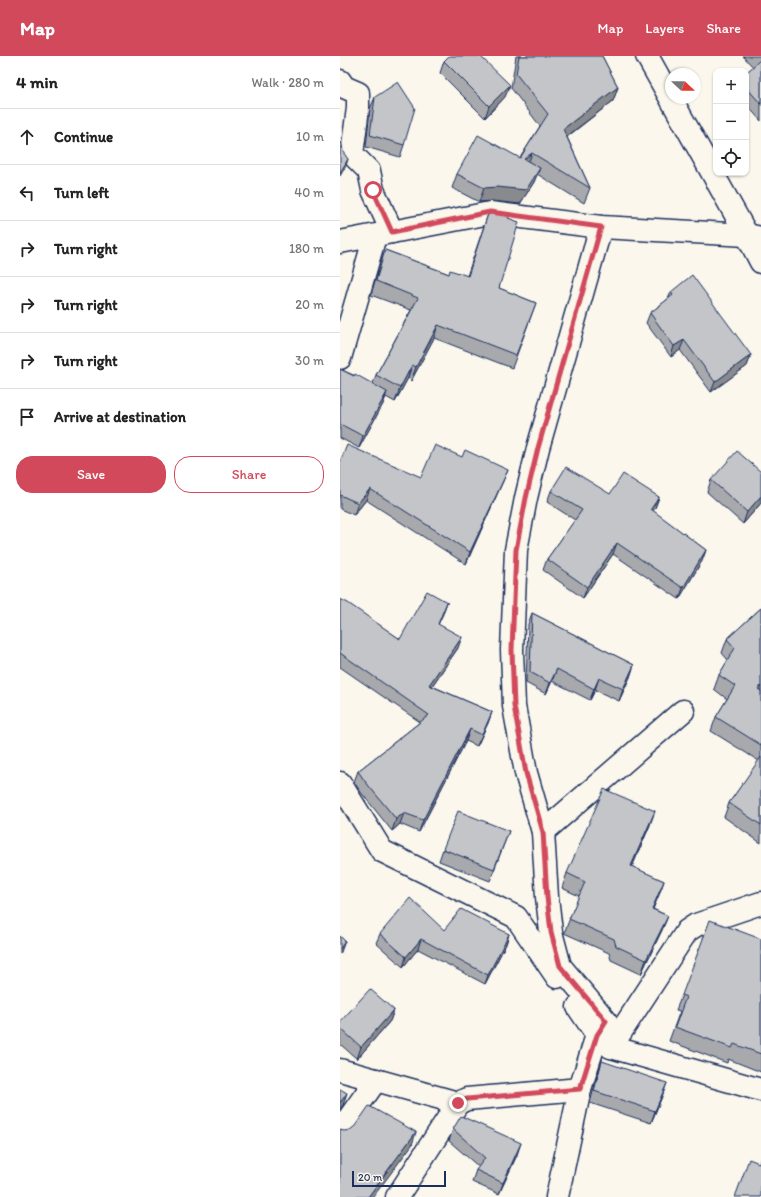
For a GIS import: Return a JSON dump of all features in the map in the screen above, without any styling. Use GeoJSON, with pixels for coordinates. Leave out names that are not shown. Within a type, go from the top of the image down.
{"type":"FeatureCollection","features":[{"type":"Feature","properties":{"kind":"street"},"geometry":{"type":"LineString","coordinates":[[647,56],[754,236],[761,262]]}},
{"type":"Feature","properties":{"kind":"street"},"geometry":{"type":"LineString","coordinates":[[340,81],[344,87],[358,94],[358,108],[352,154],[369,171],[383,234],[340,358]]}},
{"type":"Feature","properties":{"kind":"street"},"geometry":{"type":"LineString","coordinates":[[340,242],[490,212],[601,227],[754,236]]}},
{"type":"Feature","properties":{"kind":"street"},"geometry":{"type":"LineString","coordinates":[[601,227],[538,448],[526,498],[516,550],[512,650],[514,706],[526,773],[543,832],[551,932],[560,966],[605,1035]]}},
{"type":"Feature","properties":{"kind":"street"},"geometry":{"type":"LineString","coordinates":[[543,832],[683,711]]}},
{"type":"Feature","properties":{"kind":"street"},"geometry":{"type":"LineString","coordinates":[[340,783],[382,851],[516,917],[605,1035],[761,1090]]}},
{"type":"Feature","properties":{"kind":"street"},"geometry":{"type":"LineString","coordinates":[[556,1197],[580,1089],[605,1035],[687,931],[696,925],[761,903]]}},
{"type":"Feature","properties":{"kind":"street"},"geometry":{"type":"LineString","coordinates":[[340,1070],[458,1103]]}},
{"type":"Feature","properties":{"kind":"street"},"geometry":{"type":"LineString","coordinates":[[340,1131],[376,1080]]}},
{"type":"Feature","properties":{"kind":"street"},"geometry":{"type":"LineString","coordinates":[[397,1197],[458,1103],[467,1099],[580,1089]]}},
{"type":"Feature","properties":{"kind":"building"},"geometry":{"type":"Polygon","coordinates":[[[449,56],[480,56],[510,85],[489,106],[444,61],[449,56]]]}},
{"type":"Feature","properties":{"kind":"building"},"geometry":{"type":"Polygon","coordinates":[[[519,56],[602,56],[618,87],[563,129],[590,188],[532,153],[524,159],[540,168],[526,190],[497,187],[484,188],[457,174],[478,135],[520,158],[548,114],[516,74],[519,56]]]}},
{"type":"Feature","properties":{"kind":"building"},"geometry":{"type":"Polygon","coordinates":[[[761,59],[761,104],[749,90],[749,70],[761,59]]]}},
{"type":"Feature","properties":{"kind":"building"},"geometry":{"type":"Polygon","coordinates":[[[398,82],[415,108],[404,145],[370,135],[375,97],[398,82]]]}},
{"type":"Feature","properties":{"kind":"building"},"geometry":{"type":"Polygon","coordinates":[[[340,142],[342,144],[343,152],[348,159],[340,173],[340,142]]]}},
{"type":"Feature","properties":{"kind":"building"},"geometry":{"type":"Polygon","coordinates":[[[495,212],[511,214],[508,218],[519,222],[499,288],[536,303],[516,355],[438,325],[416,367],[412,365],[400,388],[376,375],[418,298],[376,281],[385,250],[449,274],[450,270],[468,276],[488,214],[495,212]]]}},
{"type":"Feature","properties":{"kind":"building"},"geometry":{"type":"Polygon","coordinates":[[[692,275],[751,355],[715,382],[684,340],[674,346],[650,313],[673,295],[671,292],[692,275]]]}},
{"type":"Feature","properties":{"kind":"building"},"geometry":{"type":"Polygon","coordinates":[[[340,369],[354,376],[355,374],[387,392],[363,436],[340,424],[340,369]]]}},
{"type":"Feature","properties":{"kind":"building"},"geometry":{"type":"Polygon","coordinates":[[[347,445],[421,477],[435,445],[462,457],[465,450],[508,470],[470,552],[370,489],[358,503],[340,495],[340,462],[347,445]]]}},
{"type":"Feature","properties":{"kind":"building"},"geometry":{"type":"Polygon","coordinates":[[[737,451],[761,472],[761,496],[747,512],[711,480],[737,451]]]}},
{"type":"Feature","properties":{"kind":"building"},"geometry":{"type":"Polygon","coordinates":[[[566,467],[610,494],[623,474],[659,497],[651,509],[706,550],[683,588],[617,543],[587,587],[547,559],[582,510],[551,491],[566,467]]]}},
{"type":"Feature","properties":{"kind":"building"},"geometry":{"type":"Polygon","coordinates":[[[427,591],[447,602],[438,624],[462,637],[429,685],[492,712],[482,735],[470,729],[423,820],[404,813],[396,819],[358,771],[429,715],[340,653],[340,599],[400,639],[427,591]]]}},
{"type":"Feature","properties":{"kind":"building"},"geometry":{"type":"Polygon","coordinates":[[[761,608],[761,686],[758,689],[761,691],[761,745],[716,717],[735,686],[719,675],[735,648],[727,639],[761,608]]]}},
{"type":"Feature","properties":{"kind":"building"},"geometry":{"type":"Polygon","coordinates":[[[532,613],[634,665],[623,689],[599,678],[594,689],[557,669],[550,683],[530,672],[532,613]]]}},
{"type":"Feature","properties":{"kind":"building"},"geometry":{"type":"Polygon","coordinates":[[[761,757],[761,825],[729,803],[761,757]]]}},
{"type":"Feature","properties":{"kind":"building"},"geometry":{"type":"Polygon","coordinates":[[[604,789],[655,811],[631,866],[664,881],[652,909],[668,916],[646,960],[616,946],[614,939],[569,919],[585,882],[567,873],[604,789]]]}},
{"type":"Feature","properties":{"kind":"building"},"geometry":{"type":"Polygon","coordinates":[[[458,811],[509,831],[494,869],[443,849],[458,811]]]}},
{"type":"Feature","properties":{"kind":"building"},"geometry":{"type":"Polygon","coordinates":[[[410,898],[444,930],[461,909],[509,934],[488,975],[421,939],[406,957],[380,934],[410,898]]]}},
{"type":"Feature","properties":{"kind":"building"},"geometry":{"type":"Polygon","coordinates":[[[710,920],[761,939],[761,1054],[734,1044],[732,1048],[675,1027],[686,997],[682,995],[710,920]]]}},
{"type":"Feature","properties":{"kind":"building"},"geometry":{"type":"Polygon","coordinates":[[[340,936],[345,941],[340,949],[340,936]]]}},
{"type":"Feature","properties":{"kind":"building"},"geometry":{"type":"Polygon","coordinates":[[[370,989],[394,1010],[361,1047],[340,1028],[340,1022],[370,989]]]}},
{"type":"Feature","properties":{"kind":"building"},"geometry":{"type":"Polygon","coordinates":[[[602,1061],[667,1083],[655,1111],[594,1091],[602,1061]]]}},
{"type":"Feature","properties":{"kind":"building"},"geometry":{"type":"Polygon","coordinates":[[[340,1089],[347,1093],[340,1103],[340,1089]]]}},
{"type":"Feature","properties":{"kind":"building"},"geometry":{"type":"Polygon","coordinates":[[[369,1106],[416,1132],[368,1197],[340,1197],[340,1130],[350,1130],[355,1126],[369,1106]]]}},
{"type":"Feature","properties":{"kind":"building"},"geometry":{"type":"Polygon","coordinates":[[[461,1116],[521,1143],[503,1183],[476,1170],[485,1158],[453,1129],[461,1116]]]}},
{"type":"Feature","properties":{"kind":"building"},"geometry":{"type":"Polygon","coordinates":[[[761,1157],[761,1197],[735,1197],[749,1159],[759,1163],[761,1157]]]}},
{"type":"Feature","properties":{"kind":"route"},"geometry":{"type":"LineString","coordinates":[[373,190],[392,232],[490,212],[601,227],[538,448],[526,498],[516,550],[512,650],[514,706],[526,773],[543,832],[551,932],[560,966],[606,1021],[597,1035],[580,1089],[467,1099],[458,1103]]}}]}
